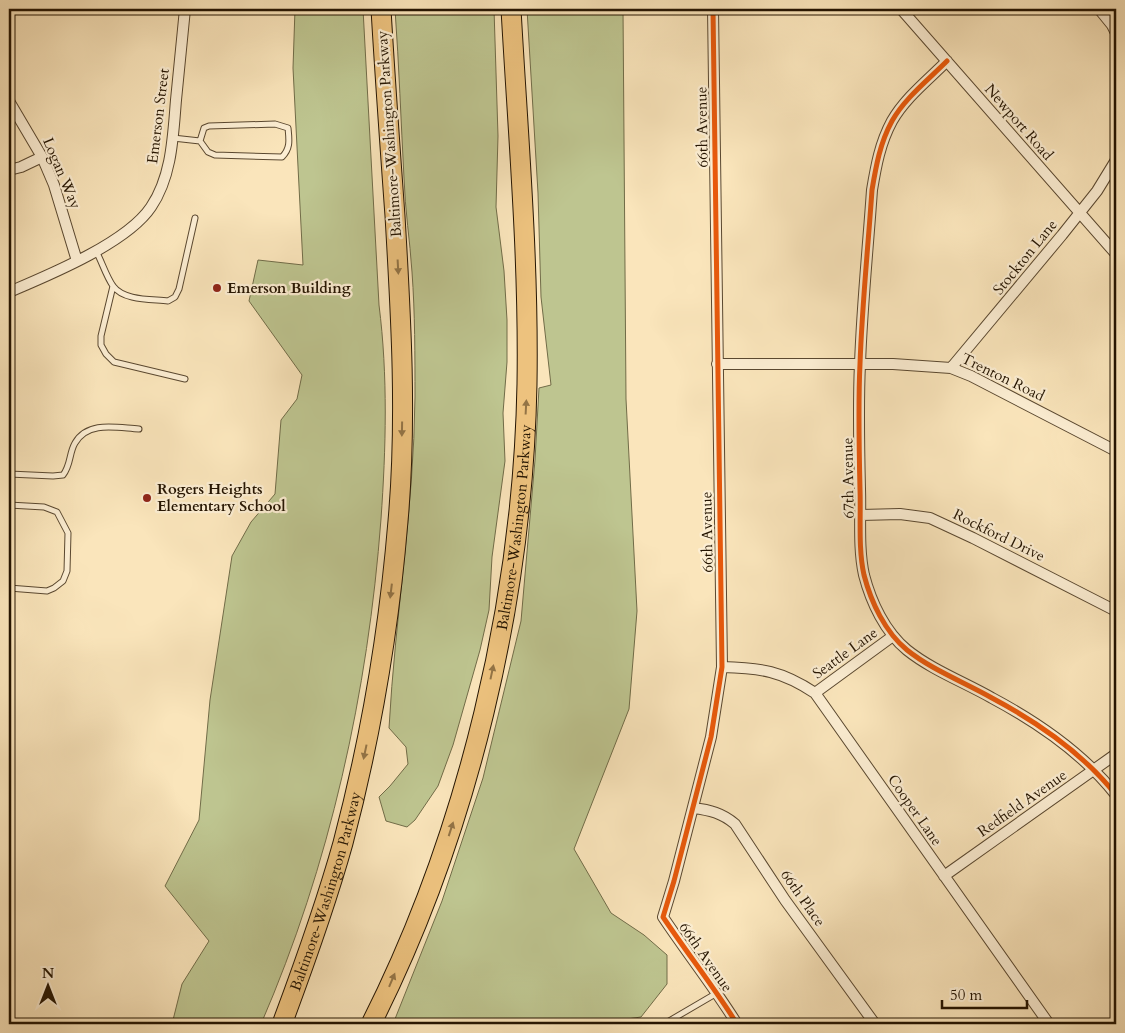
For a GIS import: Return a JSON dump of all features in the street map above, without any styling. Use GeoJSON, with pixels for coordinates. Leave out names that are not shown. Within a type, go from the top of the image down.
{"type":"FeatureCollection","features":[{"type":"Feature","properties":{"kind":"highway","name":"Baltimore-Washington Parkway"},"geometry":{"type":"LineString","coordinates":[[282,1024],[327,896],[360,773],[383,651],[398,520],[403,384],[401,318],[381,9]]}},
{"type":"Feature","properties":{"kind":"highway","name":"Baltimore-Washington Parkway"},"geometry":{"type":"LineString","coordinates":[[371,1024],[415,927],[438,868],[460,801],[493,670],[506,604],[517,529],[527,387],[527,319],[511,9]]}},
{"type":"Feature","properties":{"kind":"street","name":"Emerson Street"},"geometry":{"type":"LineString","coordinates":[[9,292],[77,261],[125,233],[151,207],[166,175],[172,138],[185,9]]}},
{"type":"Feature","properties":{"kind":"street","name":"66th Avenue"},"geometry":{"type":"LineString","coordinates":[[713,9],[722,667],[711,737],[663,917],[737,1024]]}},
{"type":"Feature","properties":{"kind":"street","name":"Newport Road"},"geometry":{"type":"LineString","coordinates":[[901,9],[1116,254]]}},
{"type":"Feature","properties":{"kind":"street"},"geometry":{"type":"LineString","coordinates":[[1099,9],[1116,33]]}},
{"type":"Feature","properties":{"kind":"street","name":"67th Avenue"},"geometry":{"type":"LineString","coordinates":[[947,61],[909,98],[893,119],[883,140],[876,165],[872,190],[860,364],[861,544],[864,574],[882,620],[893,636],[905,648],[935,668],[994,698],[1068,746],[1095,770],[1116,795]]}},
{"type":"Feature","properties":{"kind":"street","name":"Logan Way"},"geometry":{"type":"LineString","coordinates":[[9,101],[42,157],[54,185],[77,261]]}},
{"type":"Feature","properties":{"kind":"street"},"geometry":{"type":"LineString","coordinates":[[9,170],[21,167],[42,157]]}},
{"type":"Feature","properties":{"kind":"street","name":"Stockton Lane"},"geometry":{"type":"LineString","coordinates":[[951,368],[970,348],[1097,191],[1116,160]]}},
{"type":"Feature","properties":{"kind":"street","name":"Trenton Road"},"geometry":{"type":"LineString","coordinates":[[717,364],[860,364],[951,368],[971,376],[1116,451]]}},
{"type":"Feature","properties":{"kind":"street","name":"Rockford Drive"},"geometry":{"type":"LineString","coordinates":[[861,515],[900,514],[930,518],[1116,611]]}},
{"type":"Feature","properties":{"kind":"street","name":"Seattle Lane"},"geometry":{"type":"LineString","coordinates":[[815,693],[893,636]]}},
{"type":"Feature","properties":{"kind":"street","name":"Cooper Lane"},"geometry":{"type":"LineString","coordinates":[[722,667],[772,671],[794,680],[815,693],[1049,1024]]}},
{"type":"Feature","properties":{"kind":"street","name":"Redfield Avenue"},"geometry":{"type":"LineString","coordinates":[[944,876],[1116,754]]}},
{"type":"Feature","properties":{"kind":"street","name":"66th Place"},"geometry":{"type":"LineString","coordinates":[[693,808],[717,812],[726,816],[735,824],[785,900],[875,1024]]}},
{"type":"Feature","properties":{"kind":"lane"},"geometry":{"type":"LineString","coordinates":[[172,138],[200,141],[208,152],[215,155],[282,157],[287,152],[289,144],[288,128],[275,124],[209,126],[204,128],[200,141]]}},
{"type":"Feature","properties":{"kind":"lane"},"geometry":{"type":"LineString","coordinates":[[96,250],[113,286],[120,294],[130,297],[168,301],[175,296],[179,289],[195,218]]}},
{"type":"Feature","properties":{"kind":"lane"},"geometry":{"type":"LineString","coordinates":[[113,286],[101,336],[101,345],[106,354],[114,362],[185,379]]}},
{"type":"Feature","properties":{"kind":"lane"},"geometry":{"type":"LineString","coordinates":[[9,474],[63,475],[69,468],[75,442],[88,430],[100,427],[139,429]]}},
{"type":"Feature","properties":{"kind":"lane"},"geometry":{"type":"LineString","coordinates":[[9,505],[44,507],[57,512],[68,533],[67,571],[63,580],[47,591],[9,588]]}},
{"type":"Feature","properties":{"kind":"lane"},"geometry":{"type":"LineString","coordinates":[[664,1024],[717,993]]}},
{"type":"Feature","properties":{"kind":"green space"},"geometry":{"type":"Polygon","coordinates":[[[295,9],[363,9],[385,385],[384,466],[375,584],[356,713],[326,840],[307,902],[261,1024],[172,1024],[182,984],[209,941],[165,886],[199,820],[210,700],[232,556],[251,522],[275,494],[281,420],[297,399],[302,375],[249,301],[258,260],[303,265],[293,68],[295,9]]]}},
{"type":"Feature","properties":{"kind":"green space"},"geometry":{"type":"Polygon","coordinates":[[[395,9],[494,9],[498,136],[496,207],[504,271],[507,320],[507,362],[503,413],[505,461],[492,557],[489,610],[480,650],[453,745],[438,786],[415,820],[407,827],[386,821],[379,797],[408,764],[406,747],[389,728],[395,645],[408,521],[415,397],[413,287],[405,190],[395,9]]]}},
{"type":"Feature","properties":{"kind":"green space"},"geometry":{"type":"Polygon","coordinates":[[[527,9],[623,9],[626,399],[637,611],[629,709],[574,849],[611,913],[644,935],[667,955],[667,984],[641,1017],[592,1024],[393,1024],[442,901],[483,778],[521,621],[535,460],[539,388],[551,385],[541,297],[538,193],[527,9]]]}},
{"type":"Feature","properties":{"kind":"cycle path"},"geometry":{"type":"LineString","coordinates":[[713,9],[722,667],[711,737],[663,917],[737,1024]]}},
{"type":"Feature","properties":{"kind":"cycle path"},"geometry":{"type":"LineString","coordinates":[[947,61],[910,97],[892,121],[881,146],[872,190],[862,320],[859,395],[860,543],[864,575],[880,616],[899,643],[907,650],[948,676],[1027,718],[1059,740],[1075,752],[1116,795]]}},
{"type":"Feature","properties":{"kind":"place","name":"Emerson Building"},"geometry":{"type":"Point","coordinates":[217,288]}},
{"type":"Feature","properties":{"kind":"place","name":"Rogers Heights Elementary School"},"geometry":{"type":"Point","coordinates":[147,498]}}]}
